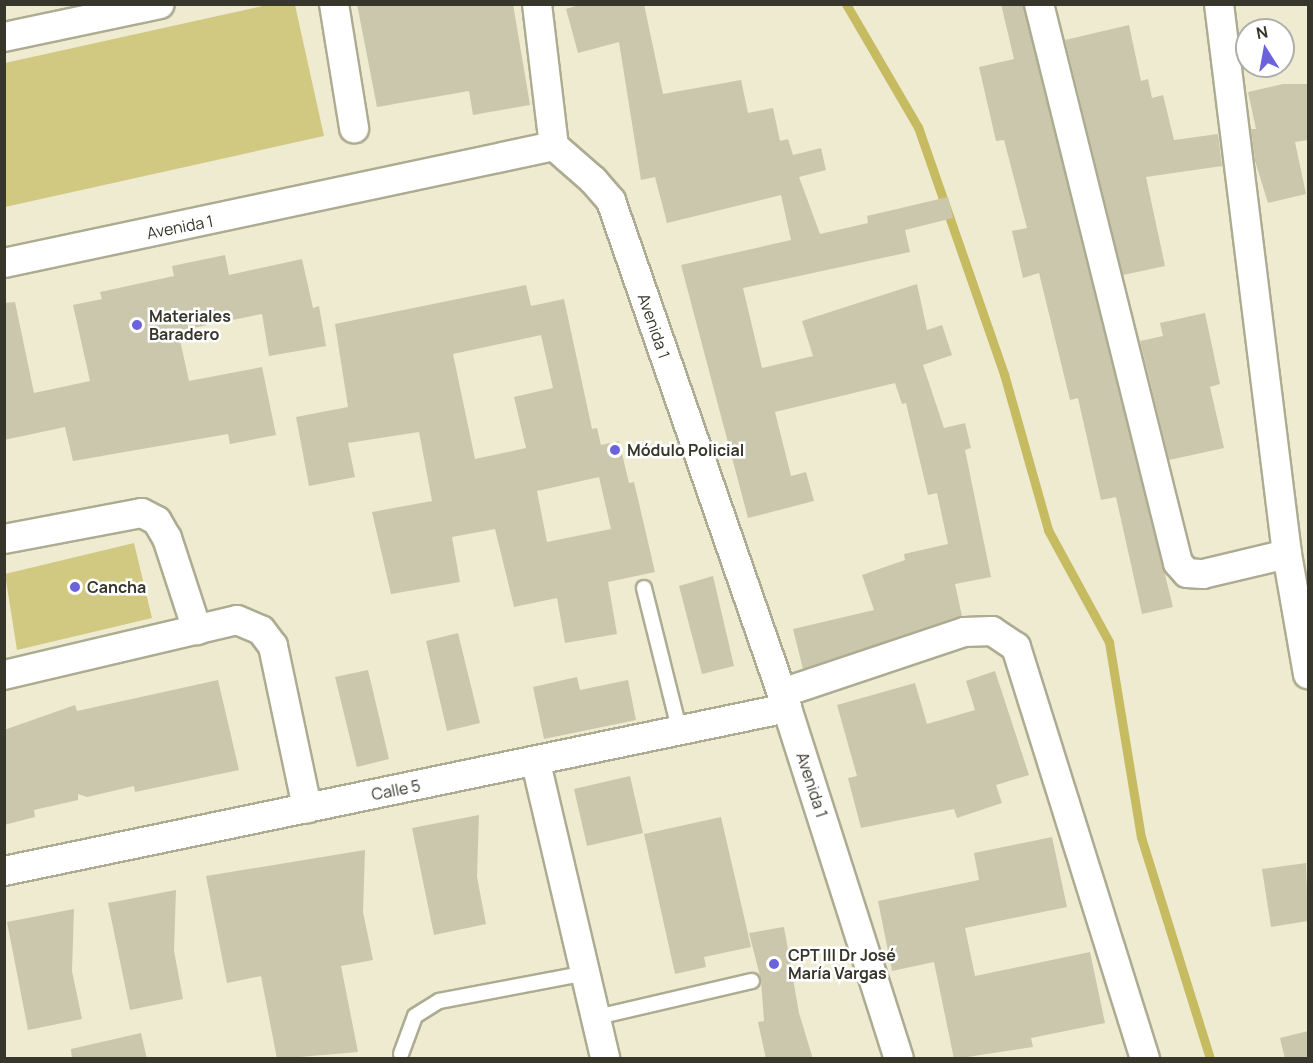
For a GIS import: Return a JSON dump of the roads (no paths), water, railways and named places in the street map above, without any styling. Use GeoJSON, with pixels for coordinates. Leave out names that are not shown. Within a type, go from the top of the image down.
{"type":"FeatureCollection","features":[{"type":"Feature","properties":{"kind":"street"},"geometry":{"type":"LineString","coordinates":[[4,37],[160,4]]}},
{"type":"Feature","properties":{"kind":"street"},"geometry":{"type":"LineString","coordinates":[[334,4],[354,128]]}},
{"type":"Feature","properties":{"kind":"street"},"geometry":{"type":"LineString","coordinates":[[537,4],[554,146]]}},
{"type":"Feature","properties":{"kind":"street"},"geometry":{"type":"LineString","coordinates":[[1039,4],[1178,563],[1187,573],[1203,574],[1287,554]]}},
{"type":"Feature","properties":{"kind":"street"},"geometry":{"type":"LineString","coordinates":[[1219,4],[1287,554],[1308,674]]}},
{"type":"Feature","properties":{"kind":"street","name":"Avenida 1"},"geometry":{"type":"LineString","coordinates":[[4,262],[554,146],[611,201],[784,700],[899,1059]]}},
{"type":"Feature","properties":{"kind":"street"},"geometry":{"type":"LineString","coordinates":[[4,539],[142,513],[157,521],[167,538],[197,630]]}},
{"type":"Feature","properties":{"kind":"street"},"geometry":{"type":"LineString","coordinates":[[4,675],[237,620],[261,630],[273,646],[307,808]]}},
{"type":"Feature","properties":{"kind":"street","name":"Calle 5"},"geometry":{"type":"LineString","coordinates":[[4,871],[680,732],[784,700],[964,632],[992,631],[1016,647],[1144,1059]]}},
{"type":"Feature","properties":{"kind":"street"},"geometry":{"type":"LineString","coordinates":[[536,763],[587,973],[605,1059]]}},
{"type":"Feature","properties":{"kind":"lane"},"geometry":{"type":"LineString","coordinates":[[644,588],[680,732]]}},
{"type":"Feature","properties":{"kind":"lane"},"geometry":{"type":"LineString","coordinates":[[401,1054],[415,1016],[439,1001],[587,973]]}},
{"type":"Feature","properties":{"kind":"lane"},"geometry":{"type":"LineString","coordinates":[[597,1017],[753,981]]}},
{"type":"Feature","properties":{"kind":"waterway"},"geometry":{"type":"LineString","coordinates":[[846,4],[918,127],[1004,374],[1048,530],[1109,642],[1141,837],[1210,1058]]}},
{"type":"Feature","properties":{"kind":"place","name":"Materiales Baradero"},"geometry":{"type":"Point","coordinates":[137,325]}},
{"type":"Feature","properties":{"kind":"place","name":"Módulo Policial"},"geometry":{"type":"Point","coordinates":[615,450]}},
{"type":"Feature","properties":{"kind":"place","name":"Cancha"},"geometry":{"type":"Point","coordinates":[75,587]}},
{"type":"Feature","properties":{"kind":"place","name":"CPT III Dr José María Vargas"},"geometry":{"type":"Point","coordinates":[774,964]}}]}
